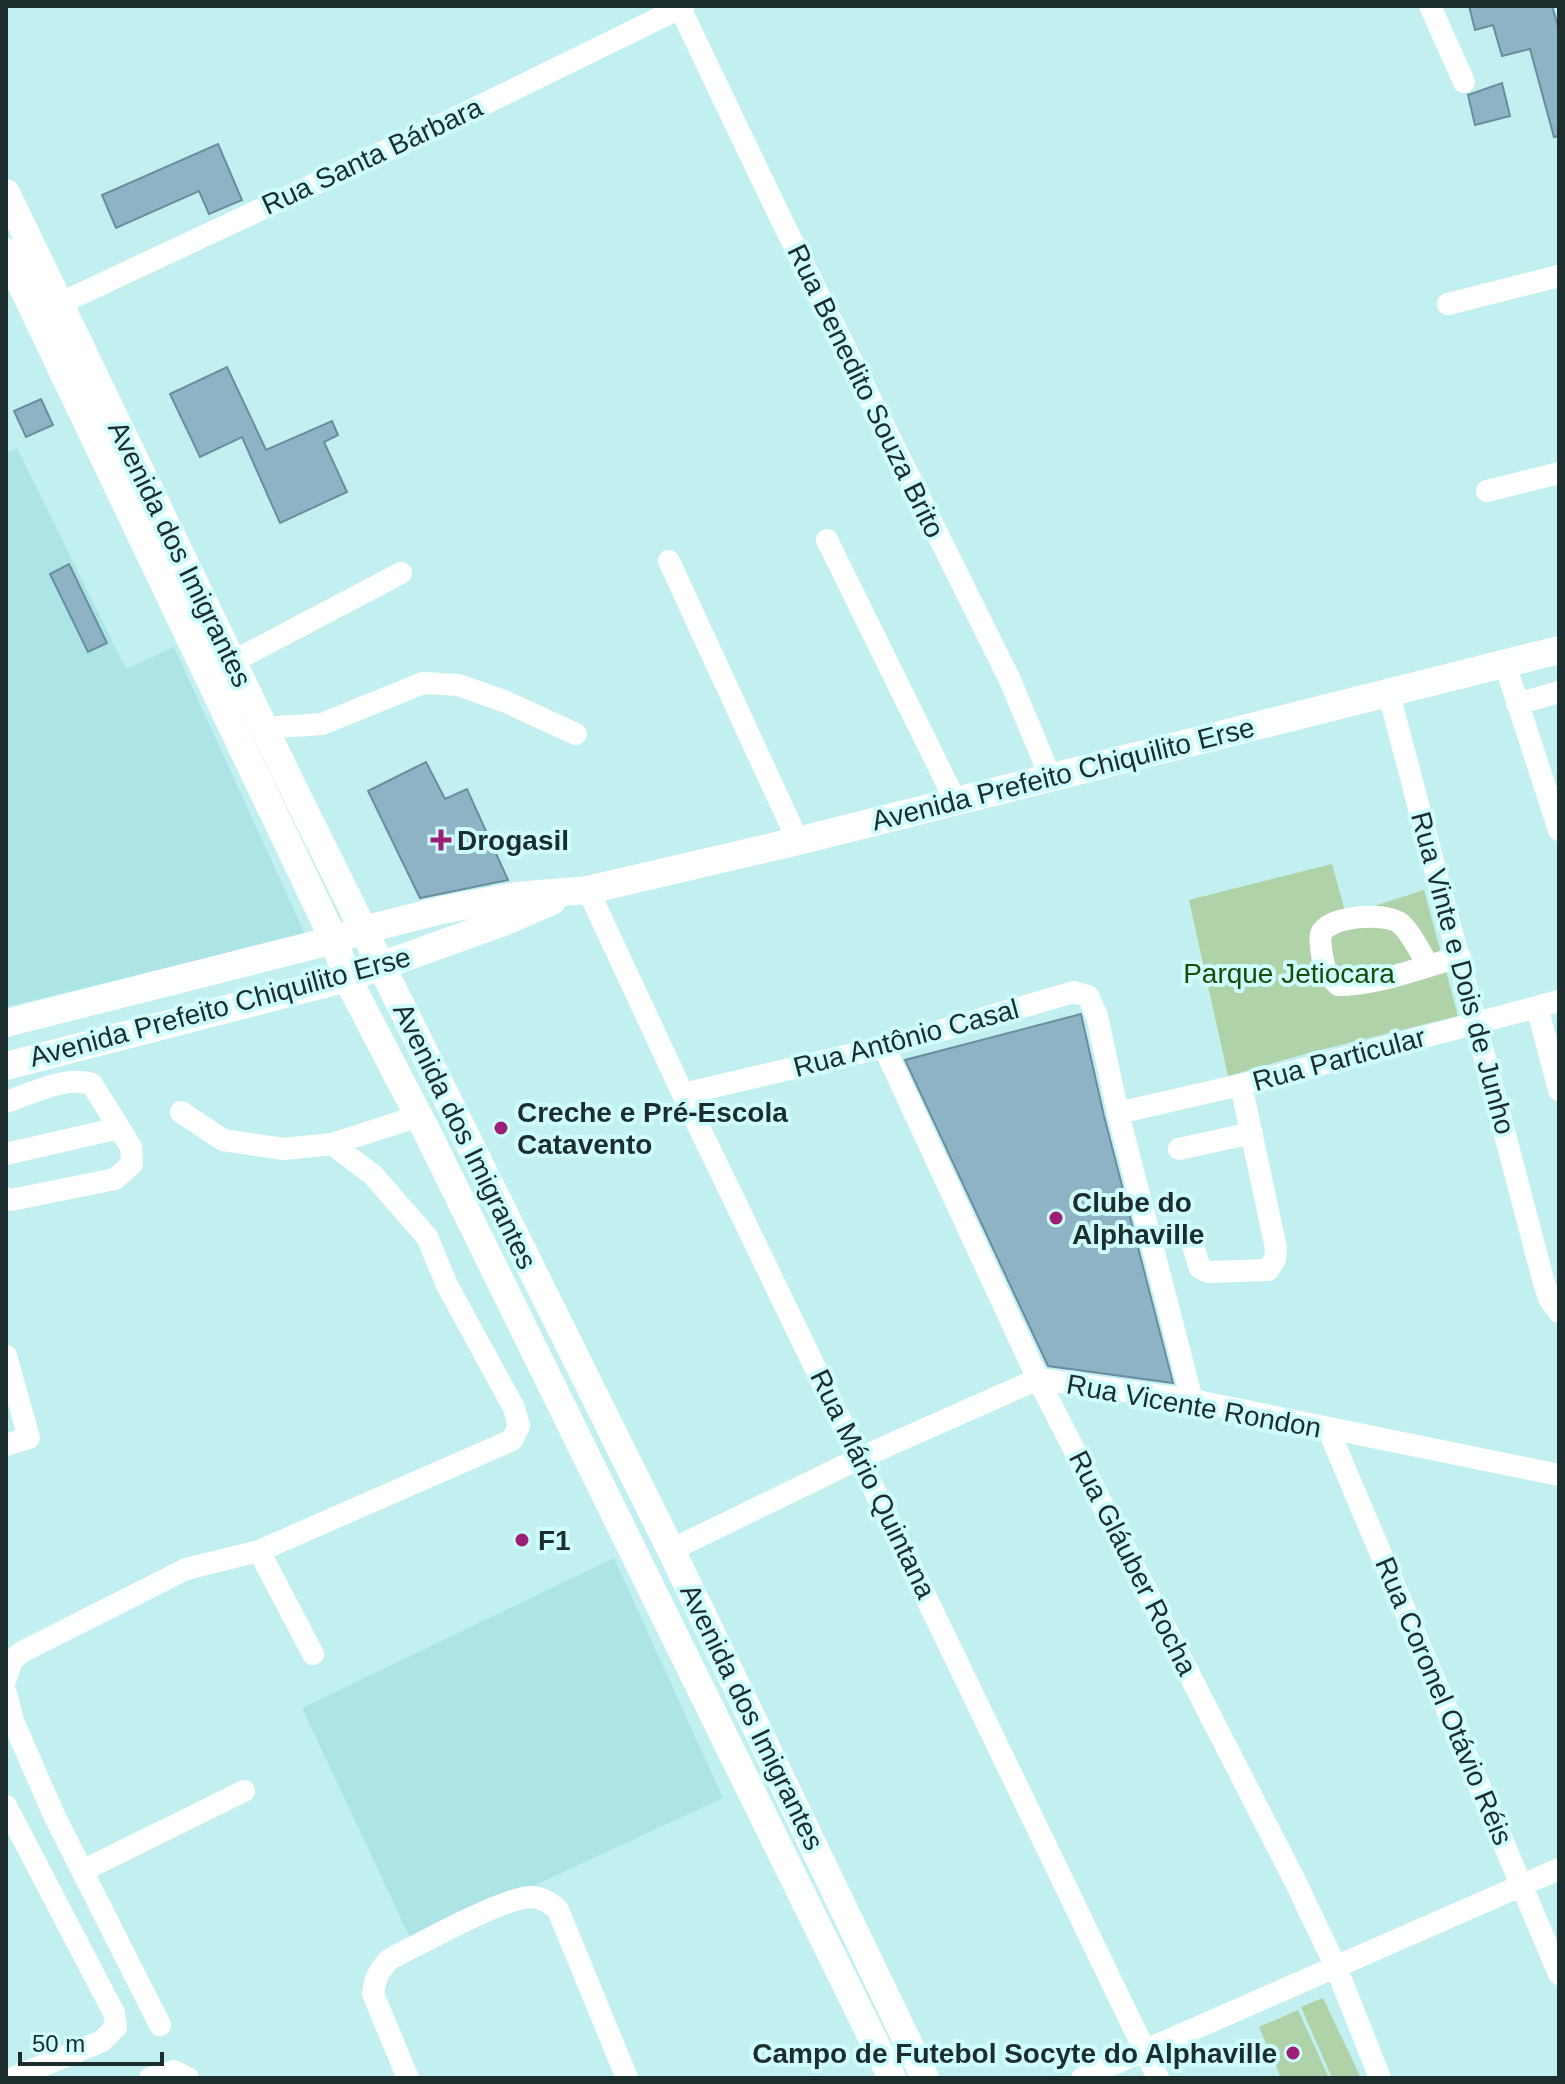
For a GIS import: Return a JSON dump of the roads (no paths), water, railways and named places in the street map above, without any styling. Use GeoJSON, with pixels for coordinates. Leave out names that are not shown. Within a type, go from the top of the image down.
{"type":"FeatureCollection","features":[{"type":"Feature","properties":{"kind":"main road","name":"Avenida dos Imigrantes"},"geometry":{"type":"LineString","coordinates":[[6,193],[59,304],[220,669],[334,940],[347,978],[419,1116],[892,2078]]}},
{"type":"Feature","properties":{"kind":"main road","name":"Avenida dos Imigrantes"},"geometry":{"type":"LineString","coordinates":[[6,252],[220,669],[263,728],[671,1550],[925,2078]]}},
{"type":"Feature","properties":{"kind":"main road","name":"Avenida Prefeito Chiquilito Erse"},"geometry":{"type":"LineString","coordinates":[[6,1023],[363,930],[485,902],[578,891],[798,841],[1559,650]]}},
{"type":"Feature","properties":{"kind":"main road","name":"Avenida Prefeito Chiquilito Erse"},"geometry":{"type":"LineString","coordinates":[[6,1066],[347,978],[506,921],[578,891]]}},
{"type":"Feature","properties":{"kind":"main road"},"geometry":{"type":"LineString","coordinates":[[581,1447],[612,1431]]}},
{"type":"Feature","properties":{"kind":"street"},"geometry":{"type":"LineString","coordinates":[[1430,6],[1464,82]]}},
{"type":"Feature","properties":{"kind":"street","name":"Rua Santa Bárbara"},"geometry":{"type":"LineString","coordinates":[[59,304],[445,123],[681,7]]}},
{"type":"Feature","properties":{"kind":"street","name":"Rua Benedito Souza Brito"},"geometry":{"type":"LineString","coordinates":[[681,7],[781,219],[1010,680],[1050,776]]}},
{"type":"Feature","properties":{"kind":"street"},"geometry":{"type":"LineString","coordinates":[[1448,304],[1559,276]]}},
{"type":"Feature","properties":{"kind":"street"},"geometry":{"type":"LineString","coordinates":[[1487,491],[1559,473]]}},
{"type":"Feature","properties":{"kind":"street"},"geometry":{"type":"LineString","coordinates":[[827,540],[955,800]]}},
{"type":"Feature","properties":{"kind":"street"},"geometry":{"type":"LineString","coordinates":[[669,561],[798,841]]}},
{"type":"Feature","properties":{"kind":"street"},"geometry":{"type":"LineString","coordinates":[[220,669],[401,573]]}},
{"type":"Feature","properties":{"kind":"street"},"geometry":{"type":"LineString","coordinates":[[1505,664],[1559,830]]}},
{"type":"Feature","properties":{"kind":"street"},"geometry":{"type":"LineString","coordinates":[[263,728],[322,724],[423,683],[458,685],[504,701],[576,734]]}},
{"type":"Feature","properties":{"kind":"street"},"geometry":{"type":"LineString","coordinates":[[1517,704],[1559,692]]}},
{"type":"Feature","properties":{"kind":"street","name":"Rua Vinte e Dois de Junho"},"geometry":{"type":"LineString","coordinates":[[1389,694],[1537,1253],[1550,1300],[1559,1312]]}},
{"type":"Feature","properties":{"kind":"street","name":"Rua Mário Quintana"},"geometry":{"type":"LineString","coordinates":[[578,891],[683,1094],[1158,2078]]}},
{"type":"Feature","properties":{"kind":"street"},"geometry":{"type":"LineString","coordinates":[[1428,965],[1401,924],[1390,917],[1379,915],[1331,925],[1320,936],[1326,971],[1338,985],[1353,985],[1460,957]]}},
{"type":"Feature","properties":{"kind":"street","name":"Rua Antônio Casal"},"geometry":{"type":"LineString","coordinates":[[683,1094],[884,1047],[1074,992],[1088,996],[1097,1016],[1118,1113]]}},
{"type":"Feature","properties":{"kind":"street","name":"Rua Particular"},"geometry":{"type":"LineString","coordinates":[[1118,1113],[1241,1085],[1559,1001]]}},
{"type":"Feature","properties":{"kind":"street"},"geometry":{"type":"LineString","coordinates":[[1537,1007],[1559,1090]]}},
{"type":"Feature","properties":{"kind":"street","name":"Rua Gláuber Rocha"},"geometry":{"type":"LineString","coordinates":[[884,1047],[1038,1379],[1336,1967],[1380,2078]]}},
{"type":"Feature","properties":{"kind":"street"},"geometry":{"type":"LineString","coordinates":[[6,1102],[70,1081],[82,1080],[92,1084],[131,1147],[132,1164],[115,1179],[11,1200],[6,1198]]}},
{"type":"Feature","properties":{"kind":"street"},"geometry":{"type":"LineString","coordinates":[[1192,1243],[1200,1268],[1208,1272],[1268,1270],[1275,1259],[1276,1248],[1241,1085]]}},
{"type":"Feature","properties":{"kind":"street"},"geometry":{"type":"LineString","coordinates":[[181,1112],[223,1140],[284,1149],[332,1144],[419,1116]]}},
{"type":"Feature","properties":{"kind":"street"},"geometry":{"type":"LineString","coordinates":[[1118,1113],[1192,1400]]}},
{"type":"Feature","properties":{"kind":"street"},"geometry":{"type":"LineString","coordinates":[[6,1154],[119,1128]]}},
{"type":"Feature","properties":{"kind":"street"},"geometry":{"type":"LineString","coordinates":[[1179,1149],[1252,1133]]}},
{"type":"Feature","properties":{"kind":"street"},"geometry":{"type":"LineString","coordinates":[[6,1678],[12,1660],[22,1652],[186,1569],[259,1551],[512,1440],[519,1426],[514,1408],[447,1285],[427,1237],[373,1175],[332,1144]]}},
{"type":"Feature","properties":{"kind":"street"},"geometry":{"type":"LineString","coordinates":[[6,1356],[29,1438],[6,1445]]}},
{"type":"Feature","properties":{"kind":"street","name":"Rua Vicente Rondon"},"geometry":{"type":"LineString","coordinates":[[671,1550],[860,1458],[1038,1379],[1192,1400],[1559,1475]]}},
{"type":"Feature","properties":{"kind":"street","name":"Rua Coronel Otávio Réis"},"geometry":{"type":"LineString","coordinates":[[1328,1429],[1559,1974]]}},
{"type":"Feature","properties":{"kind":"street"},"geometry":{"type":"LineString","coordinates":[[259,1551],[313,1654]]}},
{"type":"Feature","properties":{"kind":"street"},"geometry":{"type":"LineString","coordinates":[[6,1693],[19,1734],[82,1871],[160,2025]]}},
{"type":"Feature","properties":{"kind":"street"},"geometry":{"type":"LineString","coordinates":[[82,1871],[244,1791]]}},
{"type":"Feature","properties":{"kind":"street"},"geometry":{"type":"LineString","coordinates":[[6,1806],[114,2013],[116,2027],[102,2041],[13,2078]]}},
{"type":"Feature","properties":{"kind":"street"},"geometry":{"type":"LineString","coordinates":[[1082,2078],[1559,1869]]}},
{"type":"Feature","properties":{"kind":"street"},"geometry":{"type":"LineString","coordinates":[[408,2078],[373,1994],[375,1979],[390,1959],[492,1910],[531,1897],[542,1898],[558,1910],[627,2078]]}},
{"type":"Feature","properties":{"kind":"street"},"geometry":{"type":"LineString","coordinates":[[150,2078],[174,2071],[188,2078]]}},
{"type":"Feature","properties":{"kind":"place","name":"Drogasil"},"geometry":{"type":"Point","coordinates":[441,840]}},
{"type":"Feature","properties":{"kind":"place","name":"Creche e Pré-Escola Catavento"},"geometry":{"type":"Point","coordinates":[501,1128]}},
{"type":"Feature","properties":{"kind":"place","name":"Clube do Alphaville"},"geometry":{"type":"Point","coordinates":[1056,1218]}},
{"type":"Feature","properties":{"kind":"place","name":"F1"},"geometry":{"type":"Point","coordinates":[522,1540]}},
{"type":"Feature","properties":{"kind":"place","name":"Campo de Futebol Socyte do Alphaville"},"geometry":{"type":"Point","coordinates":[1293,2053]}},
{"type":"Feature","properties":{"kind":"park label","name":"Parque Jetiocara"},"geometry":{"type":"Point","coordinates":[1289,973]}}]}
